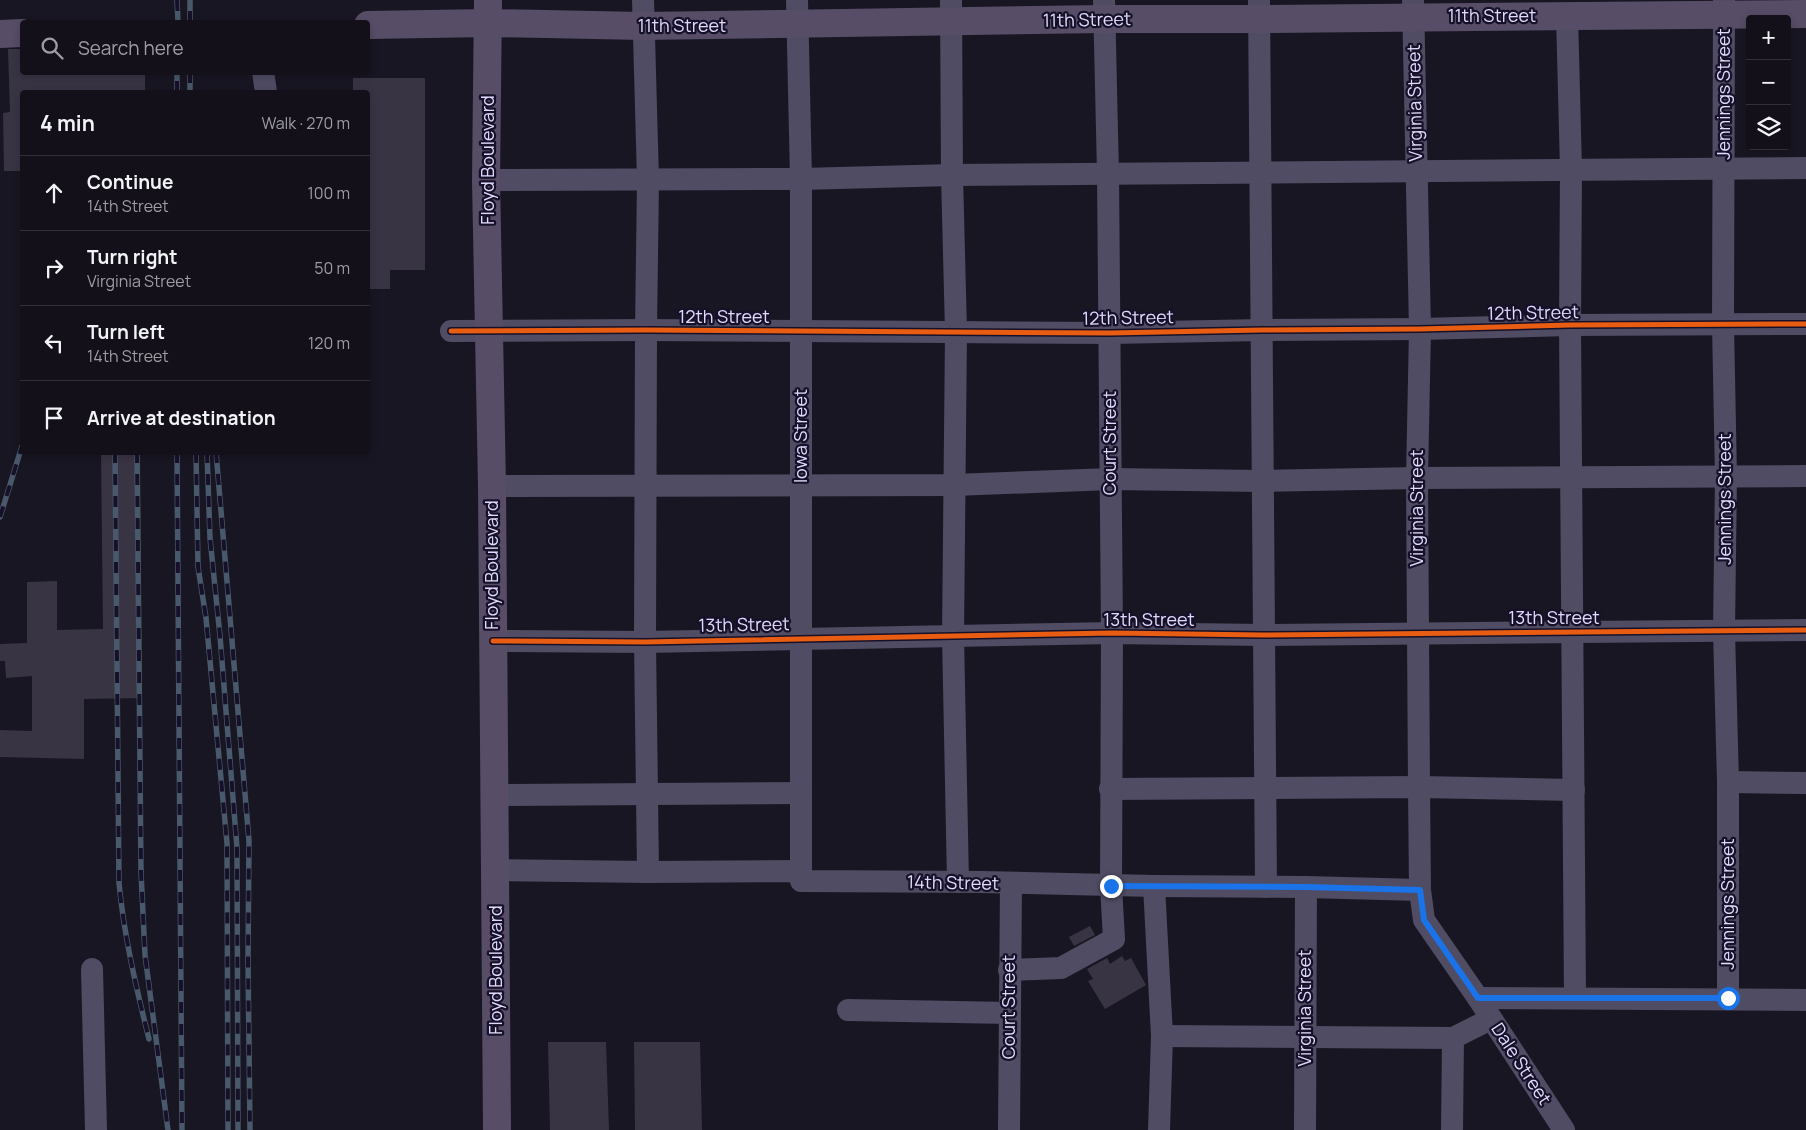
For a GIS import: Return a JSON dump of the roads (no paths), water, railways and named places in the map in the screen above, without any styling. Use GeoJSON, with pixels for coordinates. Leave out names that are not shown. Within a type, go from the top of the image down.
{"type":"FeatureCollection","features":[{"type":"Feature","properties":{"kind":"main road","name":"11th Street"},"geometry":{"type":"LineString","coordinates":[[370,25],[489,12],[643,13],[1413,8],[1567,16],[1724,7],[1806,14]]}},
{"type":"Feature","properties":{"kind":"main road","name":"Floyd Boulevard"},"geometry":{"type":"LineString","coordinates":[[489,12],[486,180],[492,486],[497,1130]]}},
{"type":"Feature","properties":{"kind":"main road"},"geometry":{"type":"LineString","coordinates":[[0,34],[20,33]]}},
{"type":"Feature","properties":{"kind":"street","name":"Jennings Street"},"geometry":{"type":"LineString","coordinates":[[1724,7],[1723,324],[1726,477],[1724,631],[1728,782],[1728,998]]}},
{"type":"Feature","properties":{"kind":"street","name":"Virginia Street"},"geometry":{"type":"LineString","coordinates":[[1413,8],[1420,330],[1417,478],[1420,890],[1424,920],[1478,998]]}},
{"type":"Feature","properties":{"kind":"street","name":"Court Street"},"geometry":{"type":"LineString","coordinates":[[1009,970],[1061,968],[1114,939],[1111,886],[1110,789],[1112,633],[1110,333],[1104,9]]}},
{"type":"Feature","properties":{"kind":"street"},"geometry":{"type":"LineString","coordinates":[[1259,10],[1266,887]]}},
{"type":"Feature","properties":{"kind":"street"},"geometry":{"type":"LineString","coordinates":[[951,11],[952,175],[956,332],[953,636],[958,882]]}},
{"type":"Feature","properties":{"kind":"street","name":"Iowa Street"},"geometry":{"type":"LineString","coordinates":[[797,12],[801,179],[801,872]]}},
{"type":"Feature","properties":{"kind":"street"},"geometry":{"type":"LineString","coordinates":[[643,13],[648,180],[645,642],[648,872]]}},
{"type":"Feature","properties":{"kind":"street"},"geometry":{"type":"LineString","coordinates":[[1567,16],[1571,170],[1570,325],[1575,998]]}},
{"type":"Feature","properties":{"kind":"street"},"geometry":{"type":"LineString","coordinates":[[263,75],[266,90]]}},
{"type":"Feature","properties":{"kind":"street"},"geometry":{"type":"LineString","coordinates":[[486,180],[801,179],[952,175],[1806,168]]}},
{"type":"Feature","properties":{"kind":"street","name":"12th Street"},"geometry":{"type":"LineString","coordinates":[[451,332],[646,330],[1110,333],[1262,330],[1420,330],[1570,325],[1806,324]]}},
{"type":"Feature","properties":{"kind":"street"},"geometry":{"type":"LineString","coordinates":[[492,486],[954,485],[1111,479],[1262,481],[1417,478],[1572,479],[1806,476]]}},
{"type":"Feature","properties":{"kind":"street","name":"13th Street"},"geometry":{"type":"LineString","coordinates":[[493,641],[645,642],[1112,633],[1263,635],[1806,630]]}},
{"type":"Feature","properties":{"kind":"street"},"geometry":{"type":"LineString","coordinates":[[1728,782],[1806,783]]}},
{"type":"Feature","properties":{"kind":"street"},"geometry":{"type":"LineString","coordinates":[[1110,789],[1419,787],[1574,790]]}},
{"type":"Feature","properties":{"kind":"street"},"geometry":{"type":"LineString","coordinates":[[494,795],[801,793]]}},
{"type":"Feature","properties":{"kind":"street","name":"14th Street"},"geometry":{"type":"LineString","coordinates":[[495,870],[801,872],[801,881],[1420,890]]}},
{"type":"Feature","properties":{"kind":"street","name":"Court Street"},"geometry":{"type":"LineString","coordinates":[[1009,1130],[1011,883]]}},
{"type":"Feature","properties":{"kind":"street"},"geometry":{"type":"LineString","coordinates":[[1154,886],[1162,1036],[1159,1130]]}},
{"type":"Feature","properties":{"kind":"street","name":"Virginia Street"},"geometry":{"type":"LineString","coordinates":[[1305,1130],[1306,887]]}},
{"type":"Feature","properties":{"kind":"street"},"geometry":{"type":"LineString","coordinates":[[92,969],[96,1130]]}},
{"type":"Feature","properties":{"kind":"street"},"geometry":{"type":"LineString","coordinates":[[1478,998],[1728,998],[1806,1000]]}},
{"type":"Feature","properties":{"kind":"street","name":"Dale Street"},"geometry":{"type":"LineString","coordinates":[[1478,998],[1564,1130]]}},
{"type":"Feature","properties":{"kind":"street"},"geometry":{"type":"LineString","coordinates":[[848,1010],[1009,1013]]}},
{"type":"Feature","properties":{"kind":"street"},"geometry":{"type":"LineString","coordinates":[[1162,1036],[1453,1038],[1491,1019]]}},
{"type":"Feature","properties":{"kind":"street"},"geometry":{"type":"LineString","coordinates":[[1452,1130],[1453,1038]]}},
{"type":"Feature","properties":{"kind":"railway"},"geometry":{"type":"LineString","coordinates":[[177,0],[178,20]]}},
{"type":"Feature","properties":{"kind":"railway"},"geometry":{"type":"LineString","coordinates":[[190,0],[190,20]]}},
{"type":"Feature","properties":{"kind":"railway"},"geometry":{"type":"LineString","coordinates":[[177,75],[177,90]]}},
{"type":"Feature","properties":{"kind":"railway"},"geometry":{"type":"LineString","coordinates":[[190,75],[190,90]]}},
{"type":"Feature","properties":{"kind":"railway"},"geometry":{"type":"LineString","coordinates":[[0,517],[20,452]]}},
{"type":"Feature","properties":{"kind":"railway"},"geometry":{"type":"LineString","coordinates":[[115,455],[119,883],[127,942],[149,1039]]}},
{"type":"Feature","properties":{"kind":"railway"},"geometry":{"type":"LineString","coordinates":[[137,455],[141,872],[145,955],[168,1130]]}},
{"type":"Feature","properties":{"kind":"railway"},"geometry":{"type":"LineString","coordinates":[[177,455],[182,1130]]}},
{"type":"Feature","properties":{"kind":"railway"},"geometry":{"type":"LineString","coordinates":[[196,455],[198,567],[206,618],[227,843],[228,1130]]}},
{"type":"Feature","properties":{"kind":"railway"},"geometry":{"type":"LineString","coordinates":[[207,455],[210,538],[237,848],[238,1130]]}},
{"type":"Feature","properties":{"kind":"railway"},"geometry":{"type":"LineString","coordinates":[[216,455],[249,841],[250,1130]]}}]}
